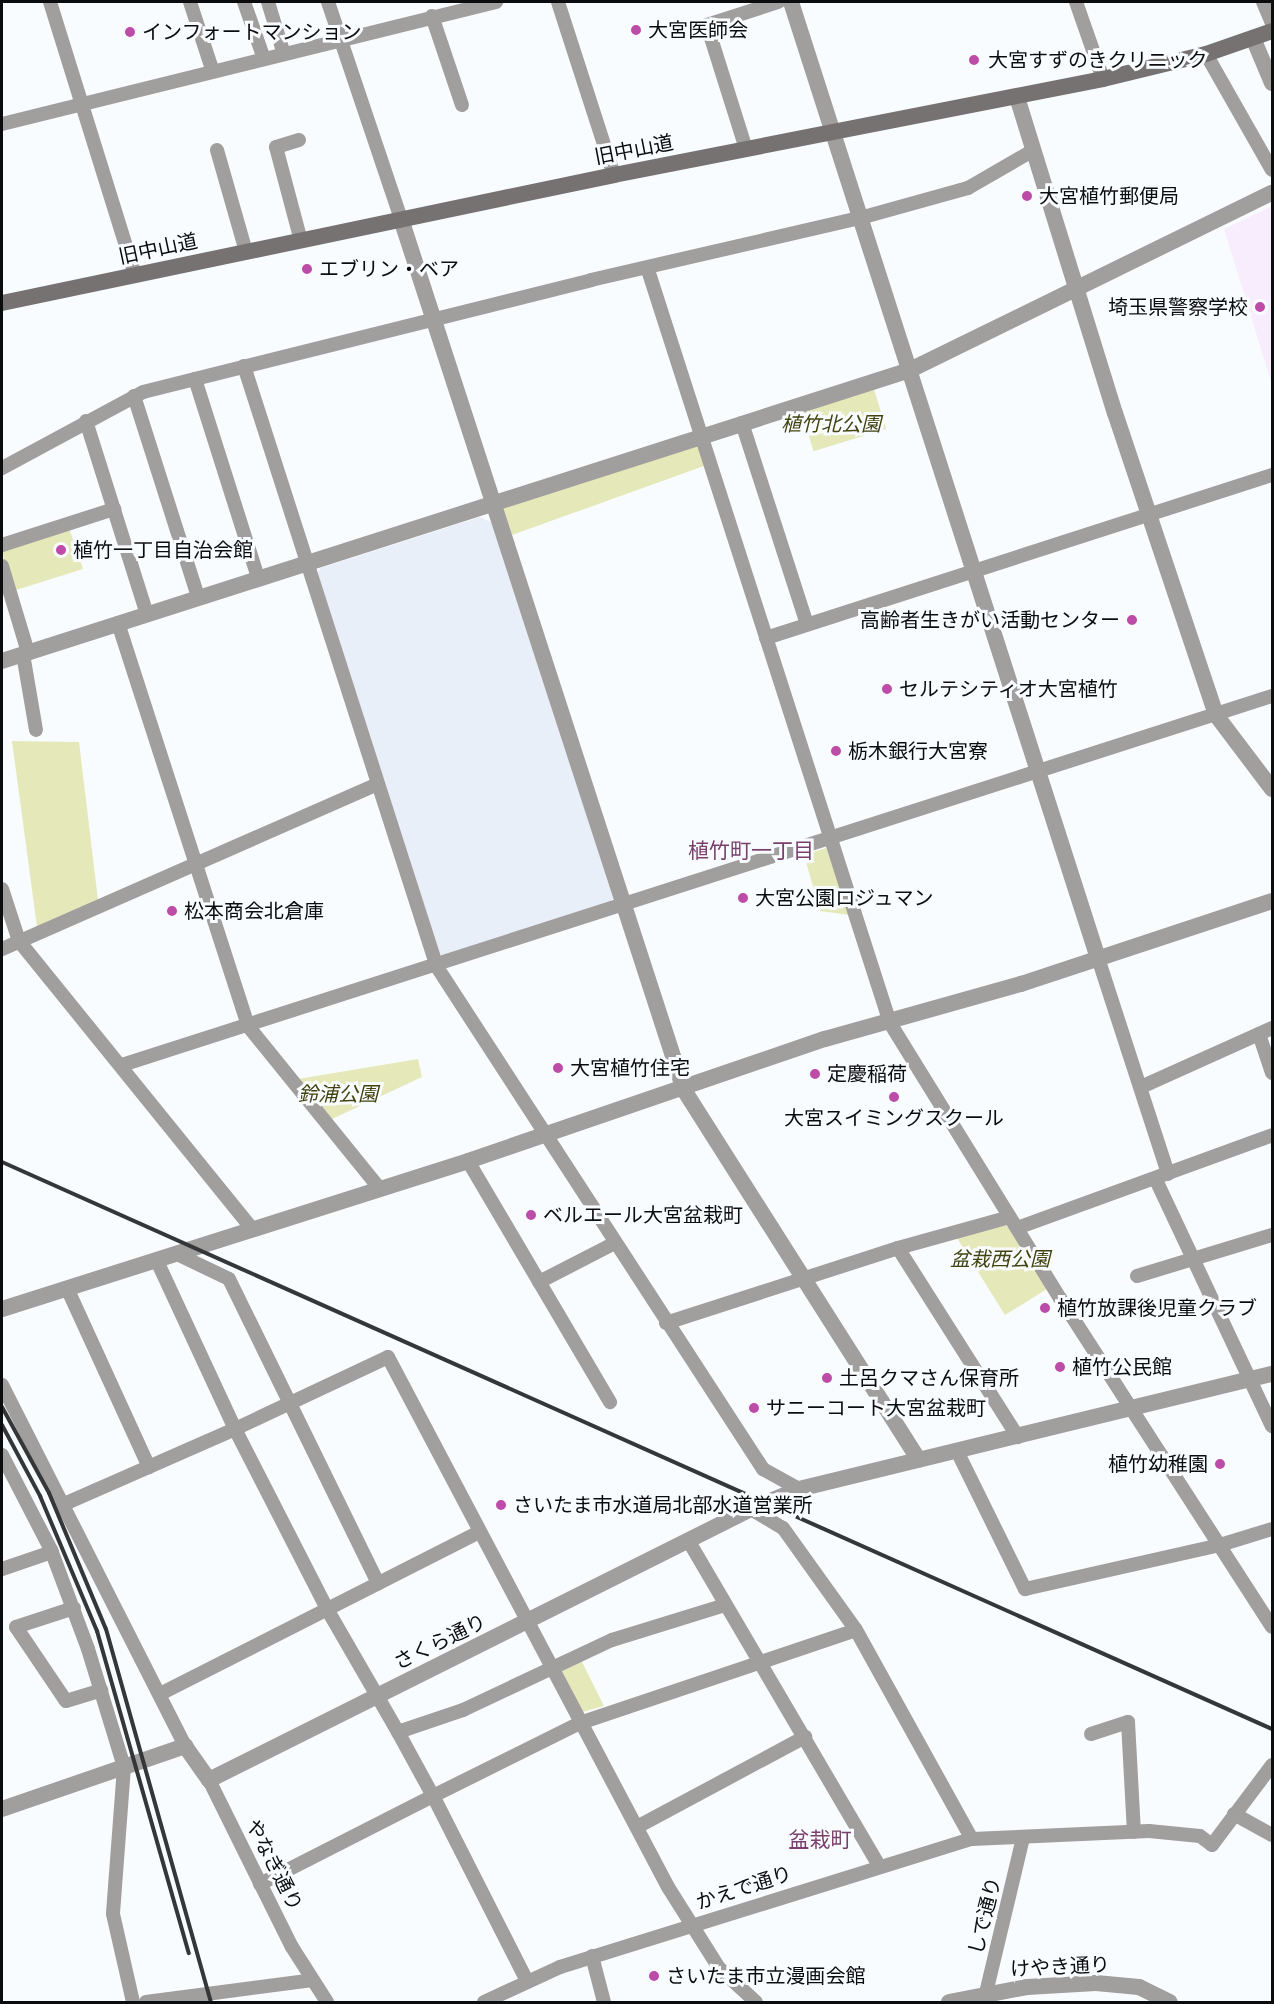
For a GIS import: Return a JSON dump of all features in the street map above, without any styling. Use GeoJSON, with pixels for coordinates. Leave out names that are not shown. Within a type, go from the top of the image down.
{"type":"FeatureCollection","features":[{"type":"Feature","properties":{"kind":"main road","name":"旧中山道"},"geometry":{"type":"LineString","coordinates":[[2,303],[614,175],[1103,79],[1206,54],[1272,31]]}},
{"type":"Feature","properties":{"kind":"street"},"geometry":{"type":"LineString","coordinates":[[50,2],[135,275]]}},
{"type":"Feature","properties":{"kind":"street"},"geometry":{"type":"LineString","coordinates":[[190,2],[212,69]]}},
{"type":"Feature","properties":{"kind":"street"},"geometry":{"type":"LineString","coordinates":[[244,2],[263,57]]}},
{"type":"Feature","properties":{"kind":"street"},"geometry":{"type":"LineString","coordinates":[[268,2],[283,51]]}},
{"type":"Feature","properties":{"kind":"street"},"geometry":{"type":"LineString","coordinates":[[328,2],[435,319],[684,1090],[919,1460]]}},
{"type":"Feature","properties":{"kind":"street"},"geometry":{"type":"LineString","coordinates":[[2,124],[283,51],[496,2]]}},
{"type":"Feature","properties":{"kind":"street"},"geometry":{"type":"LineString","coordinates":[[558,2],[614,175]]}},
{"type":"Feature","properties":{"kind":"street"},"geometry":{"type":"LineString","coordinates":[[746,149],[707,25],[778,2]]}},
{"type":"Feature","properties":{"kind":"street"},"geometry":{"type":"LineString","coordinates":[[791,2],[910,370],[971,572],[1141,1087],[1162,1177],[1195,1260],[1272,1426]]}},
{"type":"Feature","properties":{"kind":"street"},"geometry":{"type":"LineString","coordinates":[[1076,2],[1103,79]]}},
{"type":"Feature","properties":{"kind":"street"},"geometry":{"type":"LineString","coordinates":[[1263,2],[1272,23]]}},
{"type":"Feature","properties":{"kind":"street"},"geometry":{"type":"LineString","coordinates":[[432,16],[462,105]]}},
{"type":"Feature","properties":{"kind":"street"},"geometry":{"type":"LineString","coordinates":[[1253,38],[1272,83]]}},
{"type":"Feature","properties":{"kind":"street"},"geometry":{"type":"LineString","coordinates":[[1206,54],[1272,170]]}},
{"type":"Feature","properties":{"kind":"street"},"geometry":{"type":"LineString","coordinates":[[1017,97],[1032,152],[1216,715],[1272,789]]}},
{"type":"Feature","properties":{"kind":"street"},"geometry":{"type":"LineString","coordinates":[[299,140],[276,147],[301,240]]}},
{"type":"Feature","properties":{"kind":"street"},"geometry":{"type":"LineString","coordinates":[[217,150],[246,252]]}},
{"type":"Feature","properties":{"kind":"street"},"geometry":{"type":"LineString","coordinates":[[2,468],[135,396],[244,366],[435,319],[861,218],[968,188],[1032,152]]}},
{"type":"Feature","properties":{"kind":"street"},"geometry":{"type":"LineString","coordinates":[[2,661],[910,370],[1076,286],[1272,193]]}},
{"type":"Feature","properties":{"kind":"street"},"geometry":{"type":"LineString","coordinates":[[648,270],[890,1023],[1013,1223],[1272,1627]]}},
{"type":"Feature","properties":{"kind":"street"},"geometry":{"type":"LineString","coordinates":[[244,366],[377,784],[438,967],[666,1323],[763,1469],[799,1489]]}},
{"type":"Feature","properties":{"kind":"street"},"geometry":{"type":"LineString","coordinates":[[195,379],[258,578]]}},
{"type":"Feature","properties":{"kind":"street"},"geometry":{"type":"LineString","coordinates":[[135,396],[198,597]]}},
{"type":"Feature","properties":{"kind":"street"},"geometry":{"type":"LineString","coordinates":[[86,421],[147,614]]}},
{"type":"Feature","properties":{"kind":"street"},"geometry":{"type":"LineString","coordinates":[[742,423],[807,624]]}},
{"type":"Feature","properties":{"kind":"street"},"geometry":{"type":"LineString","coordinates":[[766,638],[1272,475]]}},
{"type":"Feature","properties":{"kind":"street"},"geometry":{"type":"LineString","coordinates":[[2,545],[114,508]]}},
{"type":"Feature","properties":{"kind":"street"},"geometry":{"type":"LineString","coordinates":[[2,566],[25,653],[36,730]]}},
{"type":"Feature","properties":{"kind":"street"},"geometry":{"type":"LineString","coordinates":[[118,623],[248,1026],[379,1188]]}},
{"type":"Feature","properties":{"kind":"street"},"geometry":{"type":"LineString","coordinates":[[122,1065],[438,967],[830,837],[1272,696]]}},
{"type":"Feature","properties":{"kind":"street"},"geometry":{"type":"LineString","coordinates":[[2,949],[377,784]]}},
{"type":"Feature","properties":{"kind":"street"},"geometry":{"type":"LineString","coordinates":[[2,889],[19,941],[122,1065],[252,1228]]}},
{"type":"Feature","properties":{"kind":"street"},"geometry":{"type":"LineString","coordinates":[[2,1309],[179,1255],[252,1228],[546,1136],[684,1090],[825,1039],[890,1023],[1272,901]]}},
{"type":"Feature","properties":{"kind":"street"},"geometry":{"type":"LineString","coordinates":[[1141,1087],[1272,1028]]}},
{"type":"Feature","properties":{"kind":"street"},"geometry":{"type":"LineString","coordinates":[[1259,1034],[1272,1073]]}},
{"type":"Feature","properties":{"kind":"street"},"geometry":{"type":"LineString","coordinates":[[666,1323],[898,1248],[1013,1223],[1162,1177],[1272,1135]]}},
{"type":"Feature","properties":{"kind":"street"},"geometry":{"type":"LineString","coordinates":[[468,1161],[610,1402]]}},
{"type":"Feature","properties":{"kind":"street"},"geometry":{"type":"LineString","coordinates":[[1137,1276],[1272,1235]]}},
{"type":"Feature","properties":{"kind":"street"},"geometry":{"type":"LineString","coordinates":[[539,1282],[615,1243]]}},
{"type":"Feature","properties":{"kind":"street"},"geometry":{"type":"LineString","coordinates":[[898,1248],[1018,1437]]}},
{"type":"Feature","properties":{"kind":"street"},"geometry":{"type":"LineString","coordinates":[[179,1255],[229,1279],[288,1404],[378,1583]]}},
{"type":"Feature","properties":{"kind":"street"},"geometry":{"type":"LineString","coordinates":[[157,1261],[235,1429],[327,1609],[433,1796],[527,1981]]}},
{"type":"Feature","properties":{"kind":"street"},"geometry":{"type":"LineString","coordinates":[[68,1288],[149,1467]]}},
{"type":"Feature","properties":{"kind":"street"},"geometry":{"type":"LineString","coordinates":[[62,1505],[235,1429],[388,1358],[529,1622],[550,1668],[691,1925],[718,1968],[756,2002]]}},
{"type":"Feature","properties":{"kind":"street","name":"さくら通り"},"geometry":{"type":"LineString","coordinates":[[209,1780],[377,1695],[529,1622],[688,1540],[751,1509],[799,1489],[1272,1374]]}},
{"type":"Feature","properties":{"kind":"street"},"geometry":{"type":"LineString","coordinates":[[2,1385],[185,1746],[2,1809]]}},
{"type":"Feature","properties":{"kind":"street"},"geometry":{"type":"LineString","coordinates":[[957,1451],[1025,1589],[1220,1545],[1272,1529]]}},
{"type":"Feature","properties":{"kind":"street"},"geometry":{"type":"LineString","coordinates":[[2,1455],[52,1552],[74,1608],[124,1767],[113,1914],[133,2002]]}},
{"type":"Feature","properties":{"kind":"street"},"geometry":{"type":"LineString","coordinates":[[751,1509],[783,1528],[856,1630],[972,1839]]}},
{"type":"Feature","properties":{"kind":"street"},"geometry":{"type":"LineString","coordinates":[[160,1694],[479,1532]]}},
{"type":"Feature","properties":{"kind":"street"},"geometry":{"type":"LineString","coordinates":[[688,1540],[879,1865]]}},
{"type":"Feature","properties":{"kind":"street"},"geometry":{"type":"LineString","coordinates":[[2,1569],[52,1552]]}},
{"type":"Feature","properties":{"kind":"street"},"geometry":{"type":"LineString","coordinates":[[398,1732],[463,1710],[612,1640],[725,1605]]}},
{"type":"Feature","properties":{"kind":"street"},"geometry":{"type":"LineString","coordinates":[[74,1608],[16,1627],[66,1701],[101,1690]]}},
{"type":"Feature","properties":{"kind":"street"},"geometry":{"type":"LineString","coordinates":[[260,1884],[580,1722],[856,1630]]}},
{"type":"Feature","properties":{"kind":"street"},"geometry":{"type":"LineString","coordinates":[[1091,1734],[1128,1722],[1134,1832]]}},
{"type":"Feature","properties":{"kind":"street"},"geometry":{"type":"LineString","coordinates":[[637,1827],[805,1737]]}},
{"type":"Feature","properties":{"kind":"street","name":"やなぎ通り"},"geometry":{"type":"LineString","coordinates":[[185,1746],[209,1780],[260,1884],[327,2002]]}},
{"type":"Feature","properties":{"kind":"street"},"geometry":{"type":"LineString","coordinates":[[1272,1765],[1234,1814],[1272,1835]]}},
{"type":"Feature","properties":{"kind":"street","name":"かえで通り"},"geometry":{"type":"LineString","coordinates":[[484,2002],[527,1981],[592,1956],[879,1865],[972,1839],[1134,1832],[1200,1836],[1212,1845],[1234,1814]]}},
{"type":"Feature","properties":{"kind":"street","name":"しで通り"},"geometry":{"type":"LineString","coordinates":[[987,1998],[1023,1838]]}},
{"type":"Feature","properties":{"kind":"street"},"geometry":{"type":"LineString","coordinates":[[592,1956],[604,2002]]}},
{"type":"Feature","properties":{"kind":"street"},"geometry":{"type":"LineString","coordinates":[[146,2002],[313,1980]]}},
{"type":"Feature","properties":{"kind":"street","name":"けやき通り"},"geometry":{"type":"LineString","coordinates":[[949,2002],[1096,1983],[1139,1987],[1170,2002]]}},
{"type":"Feature","properties":{"kind":"shaded area","name":"埼玉県警察学校"},"geometry":{"type":"Polygon","coordinates":[[[1272,206],[1272,385],[1224,229],[1272,206]]]}},
{"type":"Feature","properties":{"kind":"shaded area"},"geometry":{"type":"Polygon","coordinates":[[[480,517],[492,523],[613,898],[609,904],[445,957],[439,953],[317,573],[321,568],[480,517]]]}},
{"type":"Feature","properties":{"kind":"green space","name":"植竹北公園"},"geometry":{"type":"Polygon","coordinates":[[[873,386],[886,429],[813,451],[800,408],[873,386]]]}},
{"type":"Feature","properties":{"kind":"green space"},"geometry":{"type":"Polygon","coordinates":[[[698,442],[704,466],[512,535],[502,505],[698,442]]]}},
{"type":"Feature","properties":{"kind":"green space"},"geometry":{"type":"Polygon","coordinates":[[[68,525],[83,569],[13,591],[2,551],[68,525]]]}},
{"type":"Feature","properties":{"kind":"green space"},"geometry":{"type":"Polygon","coordinates":[[[12,741],[79,742],[98,900],[37,927],[12,741]]]}},
{"type":"Feature","properties":{"kind":"green space"},"geometry":{"type":"Polygon","coordinates":[[[826,848],[850,915],[820,911],[804,855],[826,848]]]}},
{"type":"Feature","properties":{"kind":"green space","name":"鈴浦公園"},"geometry":{"type":"Polygon","coordinates":[[[418,1059],[422,1077],[332,1119],[298,1079],[418,1059]]]}},
{"type":"Feature","properties":{"kind":"green space","name":"盆栽西公園"},"geometry":{"type":"Polygon","coordinates":[[[1001,1224],[1009,1227],[1047,1289],[1005,1315],[957,1238],[1001,1224]]]}},
{"type":"Feature","properties":{"kind":"green space"},"geometry":{"type":"Polygon","coordinates":[[[580,1658],[604,1706],[579,1713],[560,1669],[580,1658]]]}},
{"type":"Feature","properties":{"kind":"railway"},"geometry":{"type":"LineString","coordinates":[[2,1162],[1272,1729]]}},
{"type":"Feature","properties":{"kind":"railway"},"geometry":{"type":"LineString","coordinates":[[2,1407],[49,1493],[106,1629],[211,2002]]}},
{"type":"Feature","properties":{"kind":"railway"},"geometry":{"type":"LineString","coordinates":[[2,1425],[40,1496],[97,1631],[189,1953]]}},
{"type":"Feature","properties":{"kind":"place","name":"大宮医師会"},"geometry":{"type":"Point","coordinates":[636,30]}},
{"type":"Feature","properties":{"kind":"place","name":"インフォートマンション"},"geometry":{"type":"Point","coordinates":[130,32]}},
{"type":"Feature","properties":{"kind":"place","name":"大宮すずのきクリニック"},"geometry":{"type":"Point","coordinates":[974,60]}},
{"type":"Feature","properties":{"kind":"place","name":"大宮植竹郵便局"},"geometry":{"type":"Point","coordinates":[1027,196]}},
{"type":"Feature","properties":{"kind":"place","name":"エブリン・ベア"},"geometry":{"type":"Point","coordinates":[307,269]}},
{"type":"Feature","properties":{"kind":"place","name":"埼玉県警察学校"},"geometry":{"type":"Point","coordinates":[1260,307]}},
{"type":"Feature","properties":{"kind":"place","name":"植竹一丁目自治会館"},"geometry":{"type":"Point","coordinates":[61,550]}},
{"type":"Feature","properties":{"kind":"place","name":"高齢者生きがい活動センター"},"geometry":{"type":"Point","coordinates":[1132,620]}},
{"type":"Feature","properties":{"kind":"place","name":"セルテシティオ大宮植竹"},"geometry":{"type":"Point","coordinates":[887,689]}},
{"type":"Feature","properties":{"kind":"place","name":"栃木銀行大宮寮"},"geometry":{"type":"Point","coordinates":[836,751]}},
{"type":"Feature","properties":{"kind":"place","name":"大宮公園ロジュマン"},"geometry":{"type":"Point","coordinates":[743,898]}},
{"type":"Feature","properties":{"kind":"place","name":"松本商会北倉庫"},"geometry":{"type":"Point","coordinates":[172,911]}},
{"type":"Feature","properties":{"kind":"place","name":"大宮植竹住宅"},"geometry":{"type":"Point","coordinates":[558,1068]}},
{"type":"Feature","properties":{"kind":"place","name":"定慶稲荷"},"geometry":{"type":"Point","coordinates":[815,1074]}},
{"type":"Feature","properties":{"kind":"place","name":"大宮スイミングスクール"},"geometry":{"type":"Point","coordinates":[894,1097]}},
{"type":"Feature","properties":{"kind":"place","name":"ベルエール大宮盆栽町"},"geometry":{"type":"Point","coordinates":[531,1215]}},
{"type":"Feature","properties":{"kind":"place","name":"植竹放課後児童クラブ"},"geometry":{"type":"Point","coordinates":[1045,1308]}},
{"type":"Feature","properties":{"kind":"place","name":"植竹公民館"},"geometry":{"type":"Point","coordinates":[1060,1367]}},
{"type":"Feature","properties":{"kind":"place","name":"土呂クマさん保育所"},"geometry":{"type":"Point","coordinates":[827,1378]}},
{"type":"Feature","properties":{"kind":"place","name":"サニーコート大宮盆栽町"},"geometry":{"type":"Point","coordinates":[754,1408]}},
{"type":"Feature","properties":{"kind":"place","name":"植竹幼稚園"},"geometry":{"type":"Point","coordinates":[1220,1464]}},
{"type":"Feature","properties":{"kind":"place","name":"さいたま市水道局北部水道営業所"},"geometry":{"type":"Point","coordinates":[501,1505]}},
{"type":"Feature","properties":{"kind":"place","name":"さいたま市立漫画会館"},"geometry":{"type":"Point","coordinates":[654,1976]}},
{"type":"Feature","properties":{"kind":"district","name":"植竹町一丁目"},"geometry":{"type":"Point","coordinates":[751,851]}},
{"type":"Feature","properties":{"kind":"district","name":"盆栽町"},"geometry":{"type":"Point","coordinates":[820,1840]}}]}
